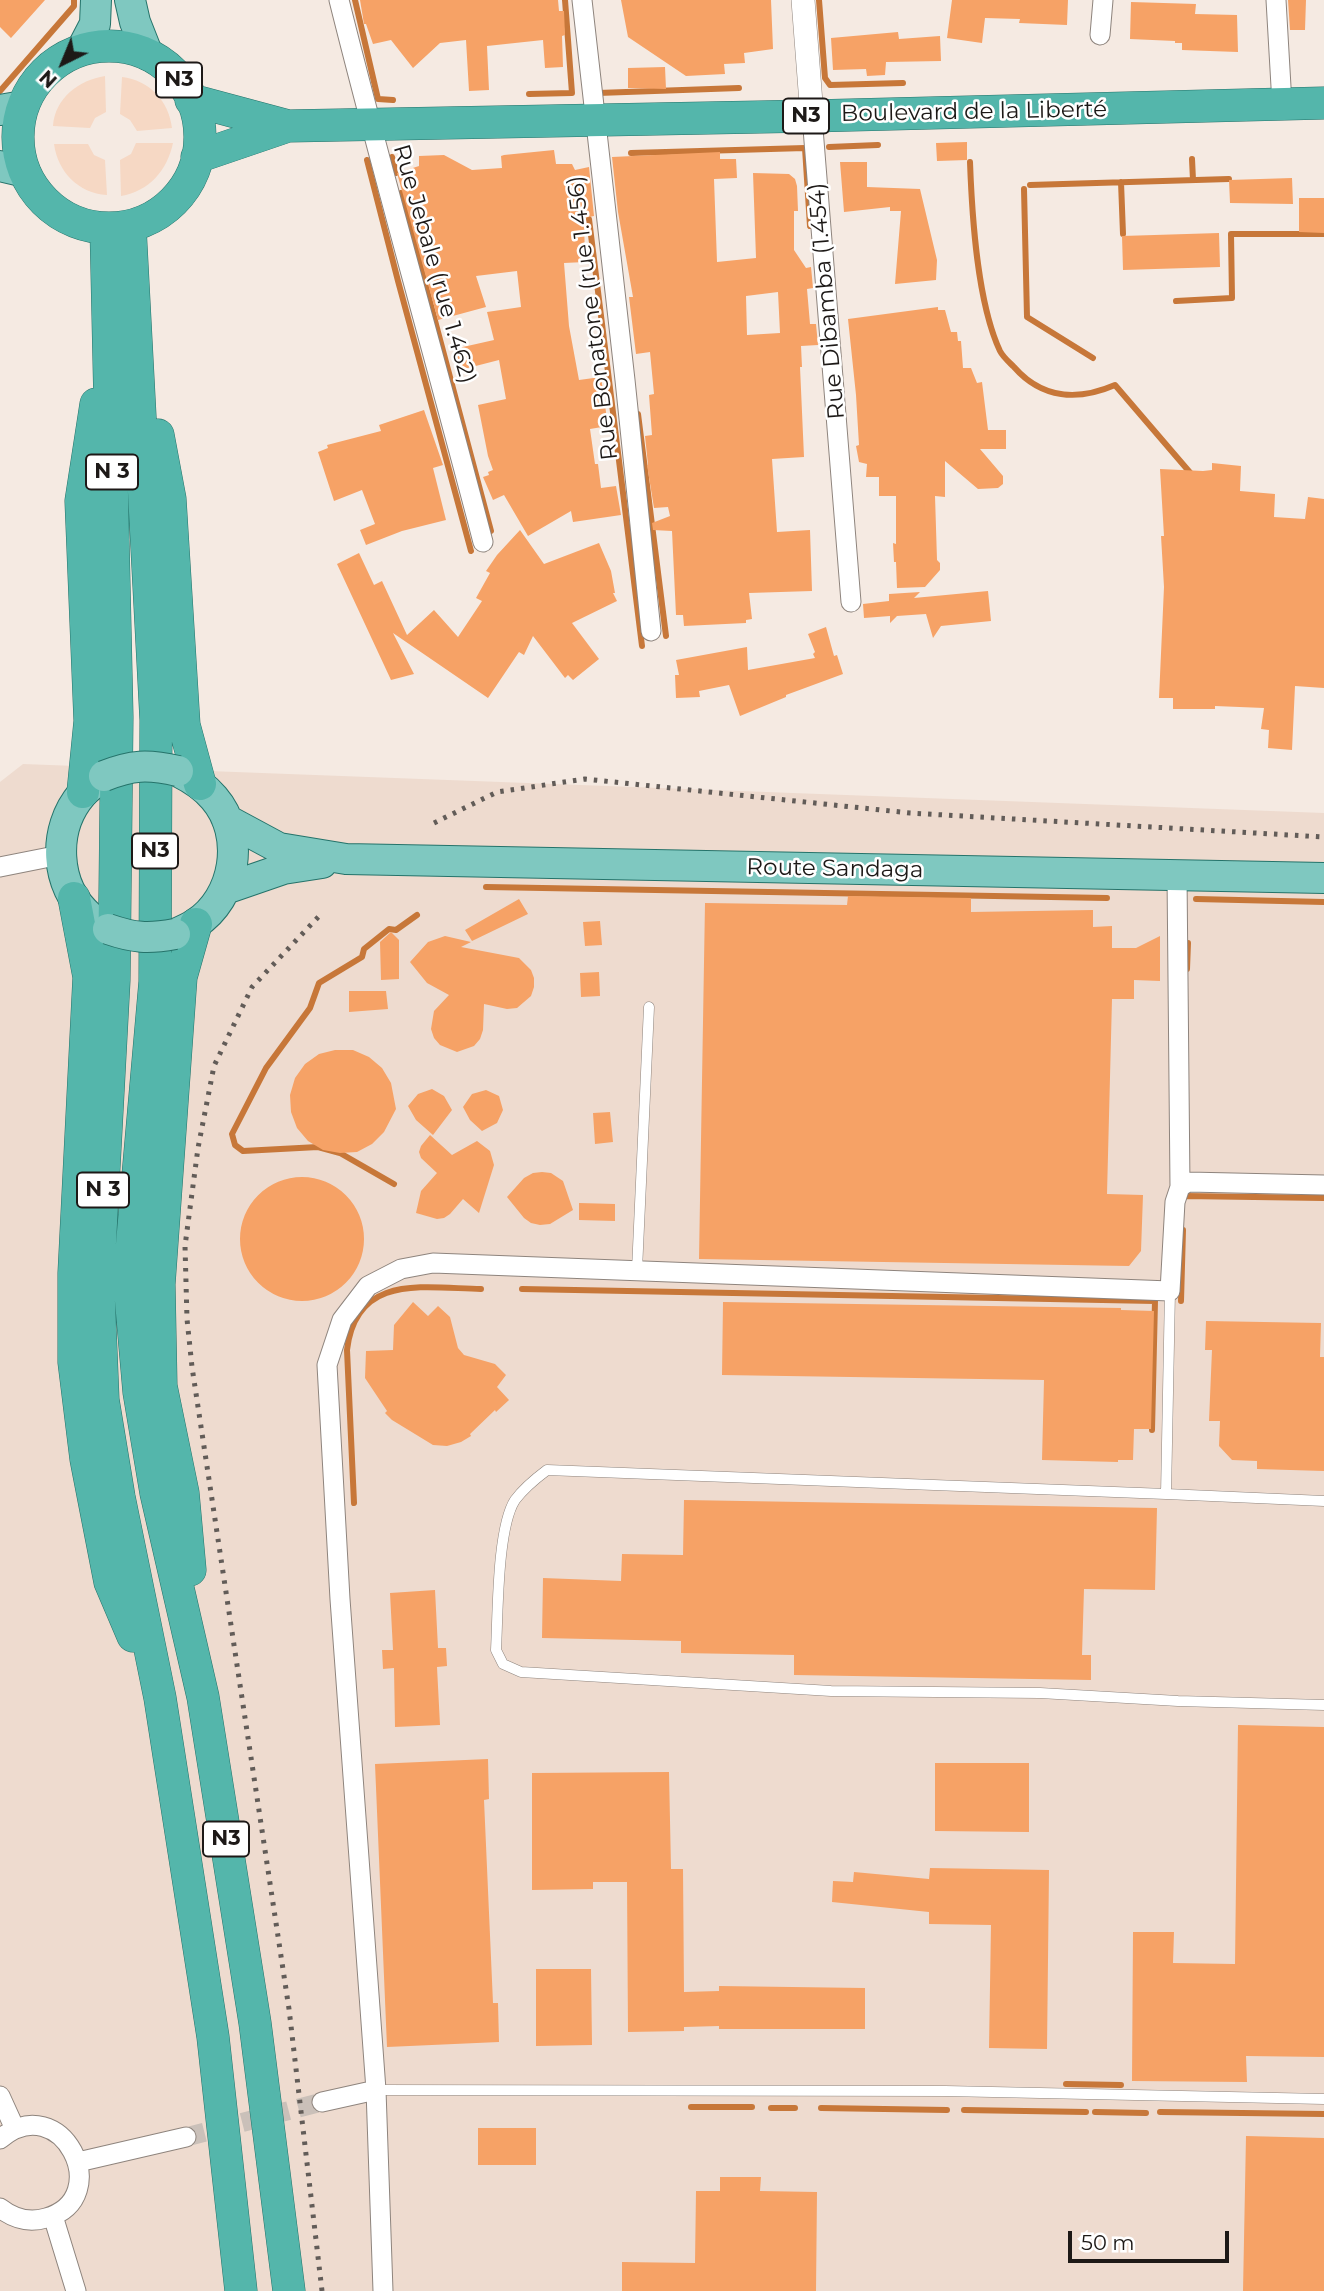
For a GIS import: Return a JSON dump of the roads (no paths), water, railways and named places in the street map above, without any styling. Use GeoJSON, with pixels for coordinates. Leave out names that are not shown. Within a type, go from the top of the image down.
{"type":"FeatureCollection","features":[{"type":"Feature","properties":{"kind":"highway","name":"N3"},"geometry":{"type":"LineString","coordinates":[[115,46],[148,55],[166,66],[181,82],[191,100],[200,138],[192,173],[174,201],[146,220],[118,227],[81,223],[57,212],[12,169],[18,150],[18,128],[11,108],[57,61],[82,49],[115,46]]}},
{"type":"Feature","properties":{"kind":"highway","name":"Boulevard de la Liberté"},"geometry":{"type":"LineString","coordinates":[[191,100],[288,126],[1324,103]]}},
{"type":"Feature","properties":{"kind":"highway","name":"Boulevard de la Liberté"},"geometry":{"type":"LineString","coordinates":[[197,157],[288,126]]}},
{"type":"Feature","properties":{"kind":"highway","name":"N 3"},"geometry":{"type":"LineString","coordinates":[[118,227],[122,317],[114,979],[98,1279],[103,1400],[119,1496],[160,1698],[213,2037],[240,2291]]}},
{"type":"Feature","properties":{"kind":"highway","name":"N3"},"geometry":{"type":"LineString","coordinates":[[122,317],[156,720],[155,968],[129,1278],[139,1392],[156,1493],[202,1697],[255,2023],[289,2291]]}},
{"type":"Feature","properties":{"kind":"highway"},"geometry":{"type":"LineString","coordinates":[[122,317],[170,499],[189,777]]}},
{"type":"Feature","properties":{"kind":"highway"},"geometry":{"type":"LineString","coordinates":[[93,784],[81,501],[122,317]]}},
{"type":"Feature","properties":{"kind":"highway"},"geometry":{"type":"LineString","coordinates":[[74,898],[89,977],[74,1273],[74,1362],[86,1459],[110,1582],[160,1698]]}},
{"type":"Feature","properties":{"kind":"highway"},"geometry":{"type":"LineString","coordinates":[[185,929],[159,1284],[162,1386],[183,1493],[202,1697]]}},
{"type":"Feature","properties":{"kind":"main road"},"geometry":{"type":"LineString","coordinates":[[82,49],[95,24],[96,0]]}},
{"type":"Feature","properties":{"kind":"main road"},"geometry":{"type":"LineString","coordinates":[[130,0],[148,55]]}},
{"type":"Feature","properties":{"kind":"main road"},"geometry":{"type":"LineString","coordinates":[[153,765],[189,777],[216,800],[228,820],[234,855],[225,889],[213,909],[185,929],[153,938],[130,937],[108,929],[89,916],[74,898],[64,878],[60,855],[62,833],[70,811],[93,784],[127,767],[153,765]]}},
{"type":"Feature","properties":{"kind":"main road"},"geometry":{"type":"LineString","coordinates":[[228,820],[279,848],[346,859]]}},
{"type":"Feature","properties":{"kind":"main road"},"geometry":{"type":"LineString","coordinates":[[225,889],[283,869],[346,859]]}},
{"type":"Feature","properties":{"kind":"main road","name":"Route Sandaga"},"geometry":{"type":"LineString","coordinates":[[346,859],[1324,878]]}},
{"type":"Feature","properties":{"kind":"street","name":"Rue Jebale (rue 1.462)"},"geometry":{"type":"LineString","coordinates":[[339,0],[483,541]]}},
{"type":"Feature","properties":{"kind":"street","name":"Rue Bonatone (rue 1.456)"},"geometry":{"type":"LineString","coordinates":[[582,0],[652,631]]}},
{"type":"Feature","properties":{"kind":"street","name":"Rue Dibamba (1.454)"},"geometry":{"type":"LineString","coordinates":[[803,0],[851,602]]}},
{"type":"Feature","properties":{"kind":"street"},"geometry":{"type":"LineString","coordinates":[[1100,36],[1103,0]]}},
{"type":"Feature","properties":{"kind":"street"},"geometry":{"type":"LineString","coordinates":[[1276,0],[1282,104]]}},
{"type":"Feature","properties":{"kind":"street"},"geometry":{"type":"LineString","coordinates":[[0,867],[60,855]]}},
{"type":"Feature","properties":{"kind":"street"},"geometry":{"type":"LineString","coordinates":[[383,2291],[376,2090],[341,1613],[327,1365],[342,1320],[368,1286],[401,1269],[433,1263],[1170,1291],[1175,1202],[1180,1187],[1177,875]]}},
{"type":"Feature","properties":{"kind":"street"},"geometry":{"type":"LineString","coordinates":[[1180,1187],[1188,1182],[1324,1185]]}},
{"type":"Feature","properties":{"kind":"street"},"geometry":{"type":"LineString","coordinates":[[322,2102],[376,2090]]}},
{"type":"Feature","properties":{"kind":"street"},"geometry":{"type":"LineString","coordinates":[[0,2096],[8,2134],[31,2126],[47,2128],[61,2136],[72,2148],[78,2162],[80,2178],[76,2194],[66,2207],[53,2216],[38,2221],[23,2220],[0,2208]]}},
{"type":"Feature","properties":{"kind":"street"},"geometry":{"type":"LineString","coordinates":[[78,2162],[186,2137]]}},
{"type":"Feature","properties":{"kind":"street"},"geometry":{"type":"LineString","coordinates":[[53,2216],[76,2291]]}},
{"type":"Feature","properties":{"kind":"lane"},"geometry":{"type":"LineString","coordinates":[[637,1270],[649,1007]]}},
{"type":"Feature","properties":{"kind":"lane"},"geometry":{"type":"LineString","coordinates":[[1166,1494],[1170,1291]]}},
{"type":"Feature","properties":{"kind":"lane"},"geometry":{"type":"LineString","coordinates":[[1324,1501],[547,1470],[527,1486],[514,1503],[503,1535],[496,1650],[503,1664],[521,1672],[831,1692],[1040,1693],[1178,1701],[1324,1705]]}},
{"type":"Feature","properties":{"kind":"lane"},"geometry":{"type":"LineString","coordinates":[[376,2090],[945,2091],[1324,2099]]}},
{"type":"Feature","properties":{"kind":"waterway"},"geometry":{"type":"LineString","coordinates":[[0,91],[74,6],[74,0]]}},
{"type":"Feature","properties":{"kind":"waterway"},"geometry":{"type":"LineString","coordinates":[[355,0],[378,99],[393,100]]}},
{"type":"Feature","properties":{"kind":"waterway"},"geometry":{"type":"LineString","coordinates":[[529,94],[572,93],[565,0]]}},
{"type":"Feature","properties":{"kind":"waterway"},"geometry":{"type":"LineString","coordinates":[[819,0],[825,78],[830,85],[903,83]]}},
{"type":"Feature","properties":{"kind":"waterway"},"geometry":{"type":"LineString","coordinates":[[597,89],[598,93],[739,88]]}},
{"type":"Feature","properties":{"kind":"waterway"},"geometry":{"type":"LineString","coordinates":[[829,147],[878,145]]}},
{"type":"Feature","properties":{"kind":"waterway"},"geometry":{"type":"LineString","coordinates":[[631,153],[805,148],[810,226]]}},
{"type":"Feature","properties":{"kind":"waterway"},"geometry":{"type":"LineString","coordinates":[[392,157],[396,173]]}},
{"type":"Feature","properties":{"kind":"waterway"},"geometry":{"type":"LineString","coordinates":[[1192,159],[1193,180]]}},
{"type":"Feature","properties":{"kind":"waterway"},"geometry":{"type":"LineString","coordinates":[[367,160],[471,551]]}},
{"type":"Feature","properties":{"kind":"waterway"},"geometry":{"type":"LineString","coordinates":[[970,162],[974,233],[981,284],[992,331],[1000,351],[1025,378],[1049,391],[1074,395],[1115,385],[1193,476]]}},
{"type":"Feature","properties":{"kind":"waterway"},"geometry":{"type":"LineString","coordinates":[[1030,185],[1229,179]]}},
{"type":"Feature","properties":{"kind":"waterway"},"geometry":{"type":"LineString","coordinates":[[1121,182],[1123,234]]}},
{"type":"Feature","properties":{"kind":"waterway"},"geometry":{"type":"LineString","coordinates":[[1024,189],[1027,317],[1093,358]]}},
{"type":"Feature","properties":{"kind":"waterway"},"geometry":{"type":"LineString","coordinates":[[401,193],[491,531]]}},
{"type":"Feature","properties":{"kind":"waterway"},"geometry":{"type":"LineString","coordinates":[[589,219],[642,646]]}},
{"type":"Feature","properties":{"kind":"waterway"},"geometry":{"type":"LineString","coordinates":[[1176,301],[1232,298],[1231,234],[1324,234]]}},
{"type":"Feature","properties":{"kind":"waterway"},"geometry":{"type":"LineString","coordinates":[[638,414],[666,636]]}},
{"type":"Feature","properties":{"kind":"waterway"},"geometry":{"type":"LineString","coordinates":[[486,887],[1107,898]]}},
{"type":"Feature","properties":{"kind":"waterway"},"geometry":{"type":"LineString","coordinates":[[1196,899],[1324,902]]}},
{"type":"Feature","properties":{"kind":"waterway"},"geometry":{"type":"LineString","coordinates":[[394,1184],[340,1153],[318,1147],[243,1151],[235,1145],[232,1134],[266,1068],[310,1008],[319,983],[362,957],[364,949],[389,929],[396,930],[417,915]]}},
{"type":"Feature","properties":{"kind":"waterway"},"geometry":{"type":"LineString","coordinates":[[1187,969],[1188,943]]}},
{"type":"Feature","properties":{"kind":"waterway"},"geometry":{"type":"LineString","coordinates":[[1183,1198],[1324,1198]]}},
{"type":"Feature","properties":{"kind":"waterway"},"geometry":{"type":"LineString","coordinates":[[1181,1301],[1183,1230]]}},
{"type":"Feature","properties":{"kind":"waterway"},"geometry":{"type":"LineString","coordinates":[[354,1503],[347,1350],[353,1325],[364,1308],[378,1297],[396,1290],[437,1287],[481,1289]]}},
{"type":"Feature","properties":{"kind":"waterway"},"geometry":{"type":"LineString","coordinates":[[522,1289],[1155,1301],[1152,1430]]}},
{"type":"Feature","properties":{"kind":"waterway"},"geometry":{"type":"LineString","coordinates":[[1066,2084],[1121,2085]]}},
{"type":"Feature","properties":{"kind":"waterway"},"geometry":{"type":"LineString","coordinates":[[691,2107],[752,2107]]}},
{"type":"Feature","properties":{"kind":"waterway"},"geometry":{"type":"LineString","coordinates":[[771,2108],[795,2108]]}},
{"type":"Feature","properties":{"kind":"waterway"},"geometry":{"type":"LineString","coordinates":[[821,2108],[947,2110]]}},
{"type":"Feature","properties":{"kind":"waterway"},"geometry":{"type":"LineString","coordinates":[[964,2110],[1086,2112]]}},
{"type":"Feature","properties":{"kind":"waterway"},"geometry":{"type":"LineString","coordinates":[[1095,2112],[1146,2113]]}},
{"type":"Feature","properties":{"kind":"waterway"},"geometry":{"type":"LineString","coordinates":[[1160,2112],[1324,2114]]}},
{"type":"Feature","properties":{"kind":"tunnel"},"geometry":{"type":"LineString","coordinates":[[186,2137],[322,2102]]}},
{"type":"Feature","properties":{"kind":"railway"},"geometry":{"type":"LineString","coordinates":[[434,823],[497,792],[585,779],[910,813],[1324,837]]}},
{"type":"Feature","properties":{"kind":"railway"},"geometry":{"type":"LineString","coordinates":[[322,913],[252,987],[214,1066],[198,1148],[185,1246],[187,1319],[192,1367],[289,2009],[322,2291]]}}]}
